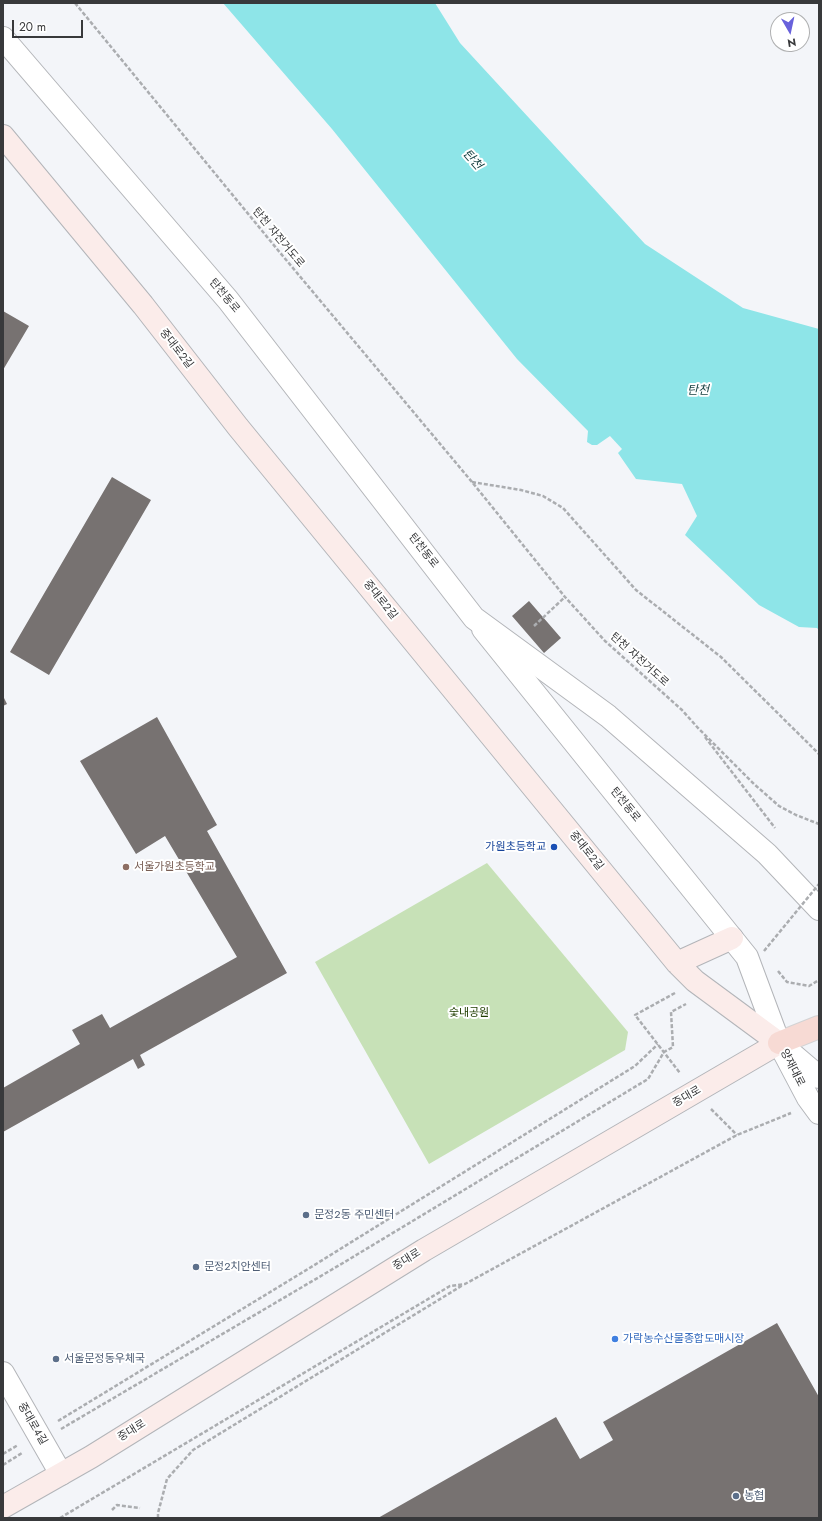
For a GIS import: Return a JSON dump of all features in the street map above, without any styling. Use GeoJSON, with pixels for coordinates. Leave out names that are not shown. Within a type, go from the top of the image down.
{"type":"FeatureCollection","features":[{"type":"Feature","properties":{"kind":"main road","name":"중대로2길"},"geometry":{"type":"LineString","coordinates":[[3,136],[138,299],[238,427],[677,962],[703,987],[779,1043]]}},
{"type":"Feature","properties":{"kind":"main road"},"geometry":{"type":"LineString","coordinates":[[677,962],[732,938]]}},
{"type":"Feature","properties":{"kind":"main road","name":"중대로"},"geometry":{"type":"LineString","coordinates":[[3,1507],[61,1474],[424,1250],[779,1043],[819,1027]]}},
{"type":"Feature","properties":{"kind":"street","name":"탄천동로"},"geometry":{"type":"LineString","coordinates":[[3,38],[228,300],[474,618],[747,957],[779,1043],[819,1077]]}},
{"type":"Feature","properties":{"kind":"street"},"geometry":{"type":"LineString","coordinates":[[474,618],[608,716],[767,854],[819,909]]}},
{"type":"Feature","properties":{"kind":"street","name":"양재대로"},"geometry":{"type":"LineString","coordinates":[[779,1043],[816,1108]]}},
{"type":"Feature","properties":{"kind":"street","name":"중대로4길"},"geometry":{"type":"LineString","coordinates":[[3,1373],[61,1474]]}},
{"type":"Feature","properties":{"kind":"path","name":"탄천 자전거도로"},"geometry":{"type":"LineString","coordinates":[[75,3],[272,243],[472,482],[565,597],[605,641],[682,710],[754,784],[779,806],[796,815],[819,824]]}},
{"type":"Feature","properties":{"kind":"path"},"geometry":{"type":"LineString","coordinates":[[472,482],[521,490],[543,496],[563,508],[636,590],[721,657],[819,754]]}},
{"type":"Feature","properties":{"kind":"path"},"geometry":{"type":"LineString","coordinates":[[534,626],[565,597]]}},
{"type":"Feature","properties":{"kind":"path"},"geometry":{"type":"LineString","coordinates":[[698,728],[775,828]]}},
{"type":"Feature","properties":{"kind":"path"},"geometry":{"type":"LineString","coordinates":[[764,951],[819,885]]}},
{"type":"Feature","properties":{"kind":"path"},"geometry":{"type":"LineString","coordinates":[[778,970],[786,982],[809,986],[819,980]]}},
{"type":"Feature","properties":{"kind":"path"},"geometry":{"type":"LineString","coordinates":[[703,987],[635,1015],[695,1092],[738,1135]]}},
{"type":"Feature","properties":{"kind":"path"},"geometry":{"type":"LineString","coordinates":[[3,1454],[40,1437],[343,1263],[648,1079],[664,1052],[673,1047],[671,1012],[703,987]]}},
{"type":"Feature","properties":{"kind":"path"},"geometry":{"type":"LineString","coordinates":[[3,1465],[40,1437],[635,1066],[658,1044]]}},
{"type":"Feature","properties":{"kind":"path"},"geometry":{"type":"LineString","coordinates":[[158,1518],[167,1479],[193,1450],[465,1284],[738,1135],[816,1108]]}},
{"type":"Feature","properties":{"kind":"path"},"geometry":{"type":"LineString","coordinates":[[60,1518],[450,1286],[465,1284]]}},
{"type":"Feature","properties":{"kind":"path"},"geometry":{"type":"LineString","coordinates":[[112,1510],[117,1505],[140,1508]]}},
{"type":"Feature","properties":{"kind":"green space","name":"숯내공원"},"geometry":{"type":"Polygon","coordinates":[[[487,863],[628,1032],[625,1050],[429,1164],[315,962],[487,863]]]}},
{"type":"Feature","properties":{"kind":"water","name":"탄천"},"geometry":{"type":"Polygon","coordinates":[[[223,3],[435,3],[460,43],[645,244],[743,308],[819,329],[819,630],[817,628],[799,627],[759,605],[685,535],[697,516],[682,484],[636,479],[618,453],[622,449],[610,436],[597,445],[592,445],[587,442],[588,431],[517,359],[332,129],[223,3]]]}},
{"type":"Feature","properties":{"kind":"building"},"geometry":{"type":"Polygon","coordinates":[[[3,311],[29,326],[3,370],[3,311]]]}},
{"type":"Feature","properties":{"kind":"building"},"geometry":{"type":"Polygon","coordinates":[[[112,477],[151,500],[49,675],[10,652],[112,477]]]}},
{"type":"Feature","properties":{"kind":"building"},"geometry":{"type":"Polygon","coordinates":[[[529,601],[561,638],[544,653],[512,616],[529,601]]]}},
{"type":"Feature","properties":{"kind":"building"},"geometry":{"type":"Polygon","coordinates":[[[3,696],[7,704],[3,706],[3,696]]]}},
{"type":"Feature","properties":{"kind":"building"},"geometry":{"type":"Polygon","coordinates":[[[157,717],[217,825],[207,831],[287,973],[140,1055],[145,1065],[138,1069],[133,1059],[3,1132],[3,1088],[80,1044],[72,1030],[102,1014],[110,1028],[237,957],[165,836],[136,854],[80,761],[157,717]]]}},
{"type":"Feature","properties":{"kind":"building"},"geometry":{"type":"Polygon","coordinates":[[[777,1323],[819,1397],[819,1518],[378,1518],[556,1417],[580,1459],[613,1440],[603,1422],[777,1323]]]}},
{"type":"Feature","properties":{"kind":"place","name":"가원초등학교"},"geometry":{"type":"Point","coordinates":[554,847]}},
{"type":"Feature","properties":{"kind":"place","name":"서울가원초등학교"},"geometry":{"type":"Point","coordinates":[126,867]}},
{"type":"Feature","properties":{"kind":"place","name":"문정2동 주민센터"},"geometry":{"type":"Point","coordinates":[306,1215]}},
{"type":"Feature","properties":{"kind":"place","name":"문정2치안센터"},"geometry":{"type":"Point","coordinates":[196,1267]}},
{"type":"Feature","properties":{"kind":"place","name":"가락농수산물종합도매시장"},"geometry":{"type":"Point","coordinates":[615,1339]}},
{"type":"Feature","properties":{"kind":"place","name":"서울문정동우체국"},"geometry":{"type":"Point","coordinates":[56,1359]}},
{"type":"Feature","properties":{"kind":"place","name":"농협"},"geometry":{"type":"Point","coordinates":[736,1496]}}]}
